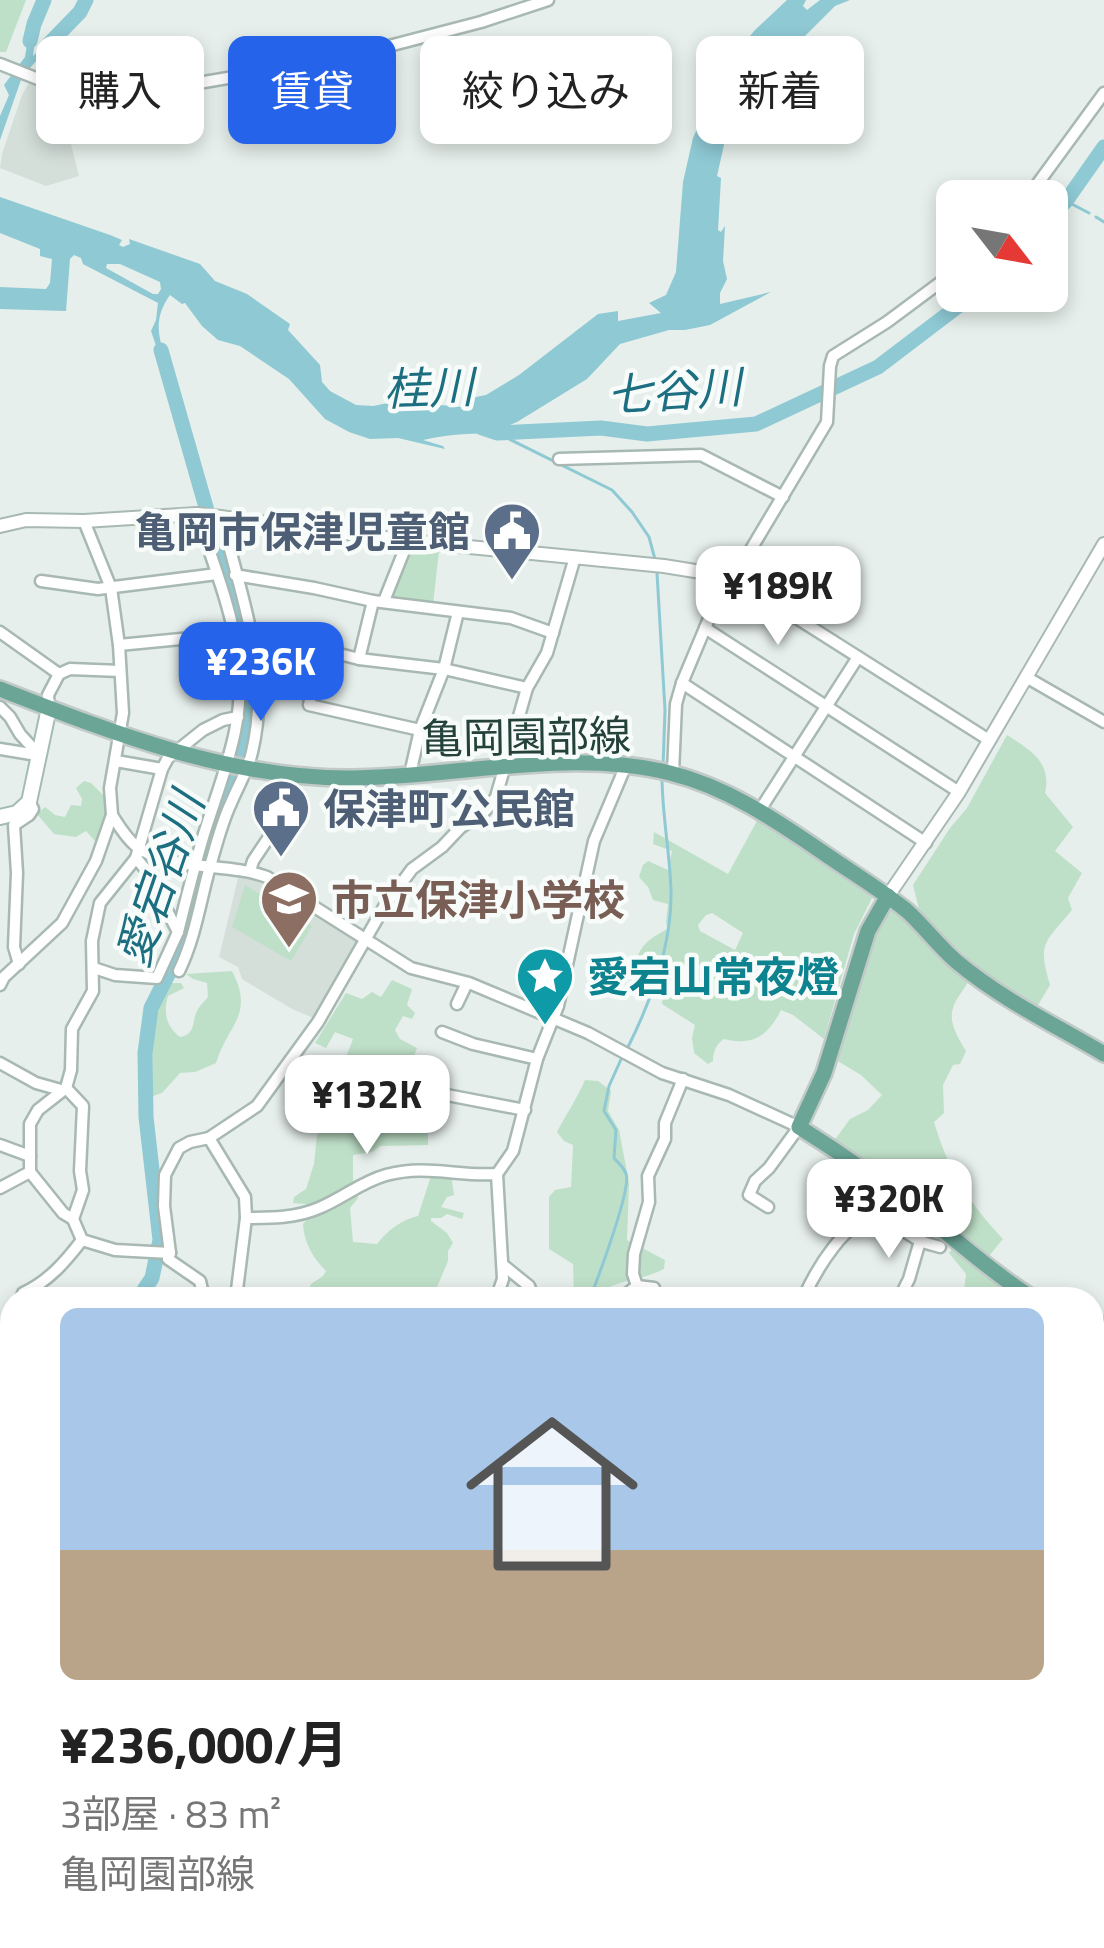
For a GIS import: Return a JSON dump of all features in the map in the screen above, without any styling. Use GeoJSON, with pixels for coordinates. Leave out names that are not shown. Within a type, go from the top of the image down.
{"type":"FeatureCollection","features":[{"type":"Feature","properties":{"kind":"main road","name":"亀岡園部線"},"geometry":{"type":"LineString","coordinates":[[0,689],[174,752],[281,773],[351,778],[599,763],[666,772],[760,810],[888,896],[954,960],[992,988],[1104,1054]]}},
{"type":"Feature","properties":{"kind":"main road"},"geometry":{"type":"LineString","coordinates":[[0,818],[17,813],[29,802],[50,708]]}},
{"type":"Feature","properties":{"kind":"main road"},"geometry":{"type":"LineString","coordinates":[[888,896],[868,931],[824,1072],[799,1127],[880,1181],[1016,1287]]}},
{"type":"Feature","properties":{"kind":"street"},"geometry":{"type":"LineString","coordinates":[[5,66],[98,100],[147,85],[175,87],[339,59],[548,0]]}},
{"type":"Feature","properties":{"kind":"street"},"geometry":{"type":"LineString","coordinates":[[1040,180],[1104,93]]}},
{"type":"Feature","properties":{"kind":"street"},"geometry":{"type":"LineString","coordinates":[[666,772],[682,683],[721,590],[741,566],[828,416],[833,356],[936,285]]}},
{"type":"Feature","properties":{"kind":"street"},"geometry":{"type":"LineString","coordinates":[[559,459],[700,455],[783,497]]}},
{"type":"Feature","properties":{"kind":"street"},"geometry":{"type":"LineString","coordinates":[[199,514],[217,574],[244,633],[238,660],[237,766]]}},
{"type":"Feature","properties":{"kind":"street"},"geometry":{"type":"LineString","coordinates":[[0,526],[26,520],[199,514],[732,577],[989,740]]}},
{"type":"Feature","properties":{"kind":"street"},"geometry":{"type":"LineString","coordinates":[[94,968],[115,975],[157,978],[237,766],[255,736],[259,695],[219,516]]}},
{"type":"Feature","properties":{"kind":"street"},"geometry":{"type":"LineString","coordinates":[[1,979],[62,923],[97,861],[112,815],[110,788],[123,713],[119,645],[111,588],[84,521]]}},
{"type":"Feature","properties":{"kind":"street"},"geometry":{"type":"LineString","coordinates":[[359,659],[379,601],[408,541]]}},
{"type":"Feature","properties":{"kind":"street"},"geometry":{"type":"LineString","coordinates":[[888,896],[959,792],[1104,544]]}},
{"type":"Feature","properties":{"kind":"street"},"geometry":{"type":"LineString","coordinates":[[201,1287],[200,1281],[168,1259],[165,1175],[179,1148],[209,1138],[257,1106],[318,1022],[412,868],[496,797],[527,688],[547,653],[575,557]]}},
{"type":"Feature","properties":{"kind":"street"},"geometry":{"type":"LineString","coordinates":[[41,581],[98,589],[217,574]]}},
{"type":"Feature","properties":{"kind":"street"},"geometry":{"type":"LineString","coordinates":[[235,575],[511,619],[553,633]]}},
{"type":"Feature","properties":{"kind":"street"},"geometry":{"type":"LineString","coordinates":[[410,774],[458,612]]}},
{"type":"Feature","properties":{"kind":"street"},"geometry":{"type":"LineString","coordinates":[[705,628],[959,792]]}},
{"type":"Feature","properties":{"kind":"street"},"geometry":{"type":"LineString","coordinates":[[0,632],[58,674]]}},
{"type":"Feature","properties":{"kind":"street"},"geometry":{"type":"LineString","coordinates":[[119,645],[244,633],[527,688]]}},
{"type":"Feature","properties":{"kind":"street"},"geometry":{"type":"LineString","coordinates":[[320,651],[309,705],[420,730]]}},
{"type":"Feature","properties":{"kind":"street"},"geometry":{"type":"LineString","coordinates":[[760,810],[858,657]]}},
{"type":"Feature","properties":{"kind":"street"},"geometry":{"type":"LineString","coordinates":[[50,708],[48,695],[58,674],[120,671]]}},
{"type":"Feature","properties":{"kind":"street"},"geometry":{"type":"LineString","coordinates":[[1027,677],[1104,722]]}},
{"type":"Feature","properties":{"kind":"street"},"geometry":{"type":"LineString","coordinates":[[682,683],[926,843]]}},
{"type":"Feature","properties":{"kind":"street"},"geometry":{"type":"LineString","coordinates":[[0,707],[40,756]]}},
{"type":"Feature","properties":{"kind":"street"},"geometry":{"type":"LineString","coordinates":[[167,1254],[115,1250],[82,1240],[73,1219],[30,1172],[30,1124],[38,1110],[63,1089],[71,1070],[72,1029],[93,991],[92,941],[100,903],[138,853],[162,769],[174,752],[211,725],[238,717]]}},
{"type":"Feature","properties":{"kind":"street"},"geometry":{"type":"LineString","coordinates":[[0,749],[40,756]]}},
{"type":"Feature","properties":{"kind":"street"},"geometry":{"type":"LineString","coordinates":[[116,761],[162,769]]}},
{"type":"Feature","properties":{"kind":"street"},"geometry":{"type":"LineString","coordinates":[[500,1287],[497,1174],[513,1151],[536,1059],[567,969],[594,841],[626,765]]}},
{"type":"Feature","properties":{"kind":"street"},"geometry":{"type":"LineString","coordinates":[[250,871],[283,816],[281,773]]}},
{"type":"Feature","properties":{"kind":"street"},"geometry":{"type":"LineString","coordinates":[[19,964],[14,946],[14,825],[29,815],[29,802]]}},
{"type":"Feature","properties":{"kind":"street"},"geometry":{"type":"LineString","coordinates":[[112,815],[138,853],[178,932]]}},
{"type":"Feature","properties":{"kind":"street"},"geometry":{"type":"LineString","coordinates":[[138,853],[268,877],[411,968],[467,982],[553,1018],[662,1073],[729,1095],[799,1127],[749,1195],[768,1207]]}},
{"type":"Feature","properties":{"kind":"street"},"geometry":{"type":"LineString","coordinates":[[179,970],[190,949],[203,864]]}},
{"type":"Feature","properties":{"kind":"street"},"geometry":{"type":"LineString","coordinates":[[457,1004],[467,982]]}},
{"type":"Feature","properties":{"kind":"street"},"geometry":{"type":"LineString","coordinates":[[442,1032],[536,1059]]}},
{"type":"Feature","properties":{"kind":"street"},"geometry":{"type":"LineString","coordinates":[[0,1063],[36,1084],[63,1089],[83,1106],[83,1190],[73,1219]]}},
{"type":"Feature","properties":{"kind":"street"},"geometry":{"type":"LineString","coordinates":[[645,1287],[637,1286],[633,1274],[649,1202],[648,1176],[683,1079]]}},
{"type":"Feature","properties":{"kind":"street"},"geometry":{"type":"LineString","coordinates":[[423,1082],[447,1095],[525,1110]]}},
{"type":"Feature","properties":{"kind":"street"},"geometry":{"type":"LineString","coordinates":[[209,1138],[245,1197],[237,1287]]}},
{"type":"Feature","properties":{"kind":"street"},"geometry":{"type":"LineString","coordinates":[[0,1145],[30,1156]]}},
{"type":"Feature","properties":{"kind":"street"},"geometry":{"type":"LineString","coordinates":[[246,1219],[321,1208],[364,1182],[422,1168],[497,1174]]}},
{"type":"Feature","properties":{"kind":"street"},"geometry":{"type":"LineString","coordinates":[[0,1188],[30,1172]]}},
{"type":"Feature","properties":{"kind":"street"},"geometry":{"type":"LineString","coordinates":[[880,1181],[884,1218]]}},
{"type":"Feature","properties":{"kind":"street"},"geometry":{"type":"LineString","coordinates":[[808,1287],[854,1225],[870,1218],[884,1218],[920,1241],[940,1247]]}},
{"type":"Feature","properties":{"kind":"street"},"geometry":{"type":"LineString","coordinates":[[36,1287],[82,1240]]}},
{"type":"Feature","properties":{"kind":"street"},"geometry":{"type":"LineString","coordinates":[[905,1287],[920,1241]]}},
{"type":"Feature","properties":{"kind":"street"},"geometry":{"type":"LineString","coordinates":[[503,1265],[529,1287]]}},
{"type":"Feature","properties":{"kind":"street"},"geometry":{"type":"LineString","coordinates":[[0,1572],[0,1600]]}},
{"type":"Feature","properties":{"kind":"shaded area"},"geometry":{"type":"Polygon","coordinates":[[[32,78],[36,80],[36,144],[71,144],[79,176],[46,186],[0,168],[22,95],[32,78]]]}},
{"type":"Feature","properties":{"kind":"shaded area","name":"市立保津小学校"},"geometry":{"type":"Polygon","coordinates":[[[239,874],[266,885],[362,943],[316,1019],[242,979],[238,967],[219,957],[239,874]]]}},
{"type":"Feature","properties":{"kind":"green space"},"geometry":{"type":"Polygon","coordinates":[[[0,0],[26,0],[6,52],[0,52],[0,0]]]}},
{"type":"Feature","properties":{"kind":"green space"},"geometry":{"type":"Polygon","coordinates":[[[408,551],[439,551],[433,604],[395,600],[392,595],[408,551]]]}},
{"type":"Feature","properties":{"kind":"green space"},"geometry":{"type":"Polygon","coordinates":[[[1007,735],[1042,765],[1045,793],[1073,827],[1055,851],[1082,873],[1068,898],[1072,910],[1046,944],[1050,985],[1037,1007],[999,985],[921,917],[913,885],[967,808],[1007,735]]]}},
{"type":"Feature","properties":{"kind":"green space"},"geometry":{"type":"Polygon","coordinates":[[[84,781],[107,799],[97,843],[86,831],[76,837],[54,834],[37,814],[45,807],[65,817],[71,805],[81,806],[76,788],[84,781]]]}},
{"type":"Feature","properties":{"kind":"green space"},"geometry":{"type":"Polygon","coordinates":[[[758,819],[863,885],[872,898],[854,934],[824,1039],[781,1010],[758,1037],[721,1041],[708,1064],[694,1053],[695,1025],[662,1004],[667,966],[648,969],[636,965],[643,947],[668,929],[668,904],[653,900],[639,877],[648,861],[668,870],[672,851],[653,844],[654,832],[728,874],[758,819]],[[712,913],[698,925],[700,931],[735,950],[743,933],[712,913]]]}},
{"type":"Feature","properties":{"kind":"green space"},"geometry":{"type":"Polygon","coordinates":[[[245,885],[312,926],[291,961],[232,927],[245,885]]]}},
{"type":"Feature","properties":{"kind":"green space"},"geometry":{"type":"Polygon","coordinates":[[[892,910],[969,979],[952,1014],[966,1051],[943,1085],[944,1113],[934,1122],[961,1185],[1003,1239],[988,1257],[834,1141],[850,1119],[882,1095],[836,1060],[863,963],[892,910]]]}},
{"type":"Feature","properties":{"kind":"green space"},"geometry":{"type":"Polygon","coordinates":[[[232,971],[240,1009],[216,1063],[180,1073],[153,1096],[152,1030],[166,983],[181,983],[184,988],[168,996],[166,1008],[169,1024],[180,1037],[191,1030],[208,997],[207,983],[186,974],[232,971]]]}},
{"type":"Feature","properties":{"kind":"green space"},"geometry":{"type":"Polygon","coordinates":[[[392,980],[412,989],[407,1005],[415,1013],[412,1019],[403,1016],[395,1030],[400,1039],[417,1048],[405,1081],[415,1083],[417,1118],[428,1123],[428,1145],[380,1146],[353,1155],[358,1198],[350,1208],[353,1242],[377,1244],[395,1226],[418,1216],[432,1173],[451,1174],[454,1195],[441,1207],[464,1213],[462,1219],[447,1214],[431,1218],[453,1243],[437,1287],[310,1287],[326,1271],[305,1238],[303,1224],[311,1215],[306,1204],[293,1203],[294,1197],[306,1189],[317,1135],[330,1121],[326,1109],[353,1039],[335,1032],[326,1048],[315,1043],[346,993],[362,999],[372,992],[381,997],[392,980]]]}},
{"type":"Feature","properties":{"kind":"green space"},"geometry":{"type":"Polygon","coordinates":[[[585,1080],[598,1081],[611,1091],[608,1111],[619,1130],[629,1183],[627,1240],[665,1260],[664,1269],[610,1287],[574,1287],[573,1264],[549,1249],[549,1197],[555,1190],[571,1187],[573,1145],[557,1132],[585,1080]]]}},
{"type":"Feature","properties":{"kind":"green space"},"geometry":{"type":"Polygon","coordinates":[[[952,1249],[960,1253],[1006,1287],[964,1287],[966,1274],[949,1253],[952,1249]]]}},
{"type":"Feature","properties":{"kind":"water"},"geometry":{"type":"Polygon","coordinates":[[[787,0],[806,0],[807,10],[820,0],[850,0],[835,6],[805,36],[750,36],[787,0]]]}},
{"type":"Feature","properties":{"kind":"water"},"geometry":{"type":"Polygon","coordinates":[[[31,19],[37,22],[36,61],[22,77],[0,140],[0,116],[9,95],[4,85],[25,57],[31,19]]]}},
{"type":"Feature","properties":{"kind":"water"},"geometry":{"type":"Polygon","coordinates":[[[696,131],[696,144],[724,144],[717,176],[721,178],[718,230],[725,226],[727,279],[720,304],[771,292],[710,325],[620,344],[587,379],[505,427],[549,425],[553,429],[423,440],[445,449],[349,432],[325,419],[289,379],[240,346],[218,340],[185,303],[170,295],[159,322],[165,372],[151,331],[158,303],[74,255],[66,311],[0,309],[0,287],[46,289],[52,259],[0,233],[0,197],[110,235],[122,240],[119,245],[123,247],[130,244],[129,239],[200,264],[215,281],[247,294],[290,324],[288,330],[320,365],[322,382],[356,405],[398,401],[461,407],[519,375],[598,314],[618,311],[618,321],[661,313],[649,303],[666,295],[676,272],[683,182],[696,131]],[[107,264],[106,268],[153,294],[161,289],[160,282],[120,264],[107,264]]]}},
{"type":"Feature","properties":{"kind":"waterway"},"geometry":{"type":"LineString","coordinates":[[30,41],[44,0]]}},
{"type":"Feature","properties":{"kind":"waterway"},"geometry":{"type":"LineString","coordinates":[[57,36],[86,0]]}},
{"type":"Feature","properties":{"kind":"waterway","name":"七谷川"},"geometry":{"type":"LineString","coordinates":[[1068,198],[1104,147]]}},
{"type":"Feature","properties":{"kind":"waterway"},"geometry":{"type":"LineString","coordinates":[[1068,202],[1089,213]]}},
{"type":"Feature","properties":{"kind":"waterway"},"geometry":{"type":"LineString","coordinates":[[1096,217],[1104,222]]}},
{"type":"Feature","properties":{"kind":"waterway","name":"七谷川"},"geometry":{"type":"LineString","coordinates":[[482,428],[497,433],[601,428],[647,434],[756,424],[878,367],[950,312]]}},
{"type":"Feature","properties":{"kind":"waterway","name":"愛宕谷川"},"geometry":{"type":"LineString","coordinates":[[146,1287],[160,1240],[146,1117],[145,1053],[151,1008],[183,945],[212,832],[243,751],[248,719],[246,650],[161,350]]}},
{"type":"Feature","properties":{"kind":"waterway"},"geometry":{"type":"LineString","coordinates":[[497,433],[612,490],[649,537],[656,563]]}},
{"type":"Feature","properties":{"kind":"waterway"},"geometry":{"type":"LineString","coordinates":[[657,573],[665,710],[663,767]]}},
{"type":"Feature","properties":{"kind":"waterway"},"geometry":{"type":"LineString","coordinates":[[628,1047],[652,991],[668,931],[671,891],[662,776]]}},
{"type":"Feature","properties":{"kind":"waterway"},"geometry":{"type":"LineString","coordinates":[[594,1287],[626,1183],[625,1172],[614,1158],[616,1130],[604,1111],[623,1055]]}},
{"type":"Feature","properties":{"kind":"place","name":"亀岡市保津児童館"},"geometry":{"type":"Point","coordinates":[512,582]}},
{"type":"Feature","properties":{"kind":"place","name":"保津町公民館"},"geometry":{"type":"Point","coordinates":[281,859]}},
{"type":"Feature","properties":{"kind":"place","name":"市立保津小学校"},"geometry":{"type":"Point","coordinates":[289,950]}},
{"type":"Feature","properties":{"kind":"place","name":"愛宕山常夜燈"},"geometry":{"type":"Point","coordinates":[545,1027]}},
{"type":"Feature","properties":{"kind":"water label","name":"桂川"},"geometry":{"type":"Point","coordinates":[429,387]}}]}
